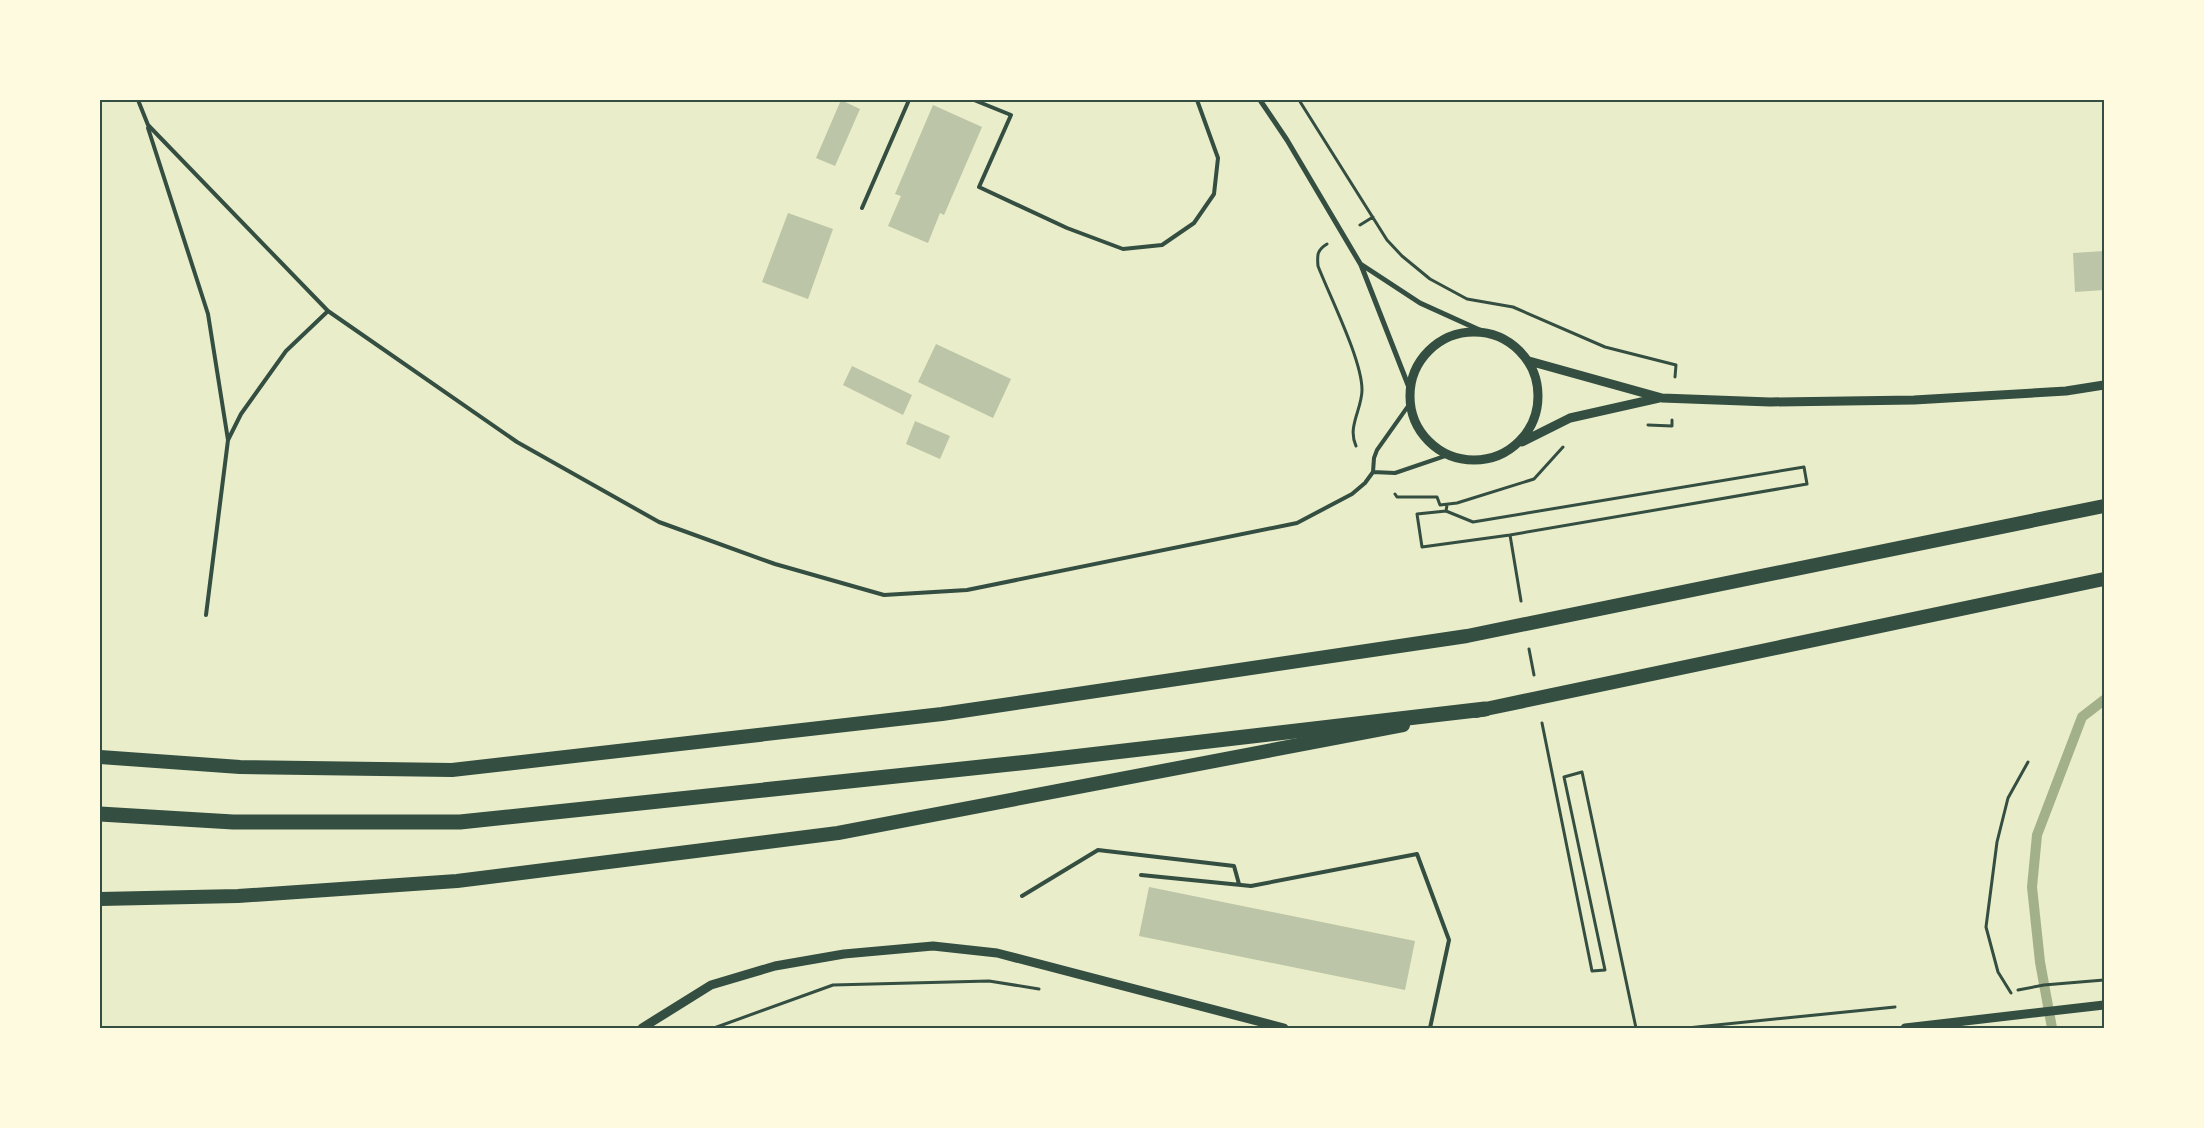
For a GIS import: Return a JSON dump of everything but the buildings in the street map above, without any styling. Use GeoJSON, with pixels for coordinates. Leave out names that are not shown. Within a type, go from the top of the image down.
{"type":"FeatureCollection","features":[{"type":"Feature","properties":{"kind":"highway"},"geometry":{"type":"LineString","coordinates":[[100,757],[240,767],[452,770],[942,714],[1467,636],[2104,506]]}},
{"type":"Feature","properties":{"kind":"highway"},"geometry":{"type":"LineString","coordinates":[[100,900],[238,896],[456,881],[838,832],[1485,709],[2104,579]]}},
{"type":"Feature","properties":{"kind":"highway"},"geometry":{"type":"LineString","coordinates":[[100,814],[233,822],[460,822],[1030,762],[1485,709]]}},
{"type":"Feature","properties":{"kind":"street"},"geometry":{"type":"LineString","coordinates":[[1260,100],[1287,140],[1361,265],[1410,390]]}},
{"type":"Feature","properties":{"kind":"street"},"geometry":{"type":"LineString","coordinates":[[1361,265],[1420,302],[1484,332],[1502,337],[1517,347],[1529,361],[1537,378],[1539,396],[1537,414],[1529,430],[1518,444]]}},
{"type":"Feature","properties":{"kind":"street"},"geometry":{"type":"LineString","coordinates":[[1484,332],[1466,332],[1450,336],[1435,345],[1422,357],[1414,372],[1410,390],[1410,402],[1419,430],[1432,445],[1448,455],[1466,460],[1484,460],[1502,454],[1570,418],[1662,398],[1770,402],[1914,400],[2066,390],[2104,385]]}},
{"type":"Feature","properties":{"kind":"street"},"geometry":{"type":"LineString","coordinates":[[1529,361],[1662,398]]}},
{"type":"Feature","properties":{"kind":"street"},"geometry":{"type":"LineString","coordinates":[[642,1028],[711,985],[775,966],[844,954],[933,946],[997,953],[1284,1028]]}},
{"type":"Feature","properties":{"kind":"street"},"geometry":{"type":"LineString","coordinates":[[1905,1028],[2104,1006]]}},
{"type":"Feature","properties":{"kind":"lane"},"geometry":{"type":"LineString","coordinates":[[138,100],[208,314],[228,440],[206,615]]}},
{"type":"Feature","properties":{"kind":"lane"},"geometry":{"type":"LineString","coordinates":[[862,208],[909,100]]}},
{"type":"Feature","properties":{"kind":"lane"},"geometry":{"type":"LineString","coordinates":[[974,100],[1011,115],[979,187],[1067,228],[1124,249],[1162,245],[1194,223],[1214,194],[1218,158],[1197,100]]}},
{"type":"Feature","properties":{"kind":"lane"},"geometry":{"type":"LineString","coordinates":[[148,126],[328,311],[517,442],[659,522],[775,564],[884,595],[966,590],[1296,523],[1352,494],[1365,483],[1373,472],[1374,458],[1377,450],[1410,402]]}},
{"type":"Feature","properties":{"kind":"lane"},"geometry":{"type":"LineString","coordinates":[[228,440],[241,414],[286,351],[328,311]]}},
{"type":"Feature","properties":{"kind":"lane"},"geometry":{"type":"LineString","coordinates":[[1373,472],[1395,473],[1448,455]]}},
{"type":"Feature","properties":{"kind":"lane"},"geometry":{"type":"LineString","coordinates":[[1022,896],[1098,850],[1234,866],[1239,884]]}},
{"type":"Feature","properties":{"kind":"lane"},"geometry":{"type":"LineString","coordinates":[[1141,875],[1251,886],[1417,854],[1449,940],[1430,1028]]}},
{"type":"Feature","properties":{"kind":"path"},"geometry":{"type":"LineString","coordinates":[[1299,100],[1387,240],[1402,256],[1430,279],[1467,299],[1513,307],[1605,347],[1676,365],[1672,426],[1644,425]]}},
{"type":"Feature","properties":{"kind":"path"},"geometry":{"type":"LineString","coordinates":[[1362,223],[1373,217]]}},
{"type":"Feature","properties":{"kind":"path"},"geometry":{"type":"LineString","coordinates":[[1332,241],[1320,248],[1317,254],[1318,266],[1360,372],[1362,391],[1352,438],[1373,472],[1397,497],[1437,497],[1440,505],[1447,505],[1534,479],[1565,445]]}},
{"type":"Feature","properties":{"kind":"path"},"geometry":{"type":"LineString","coordinates":[[1804,466],[1807,484],[1510,535],[1422,547],[1417,514],[1446,511],[1473,522],[1804,466]]}},
{"type":"Feature","properties":{"kind":"path"},"geometry":{"type":"LineString","coordinates":[[1446,511],[1447,505]]}},
{"type":"Feature","properties":{"kind":"path"},"geometry":{"type":"LineString","coordinates":[[1510,535],[1522,604]]}},
{"type":"Feature","properties":{"kind":"path"},"geometry":{"type":"LineString","coordinates":[[1528,643],[1535,682]]}},
{"type":"Feature","properties":{"kind":"path"},"geometry":{"type":"LineString","coordinates":[[1542,721],[1592,971],[1605,970],[1564,777],[1582,772],[1636,1028]]}},
{"type":"Feature","properties":{"kind":"path"},"geometry":{"type":"LineString","coordinates":[[2022,1014],[1998,972],[1986,927],[1997,842],[2008,798],[2028,762]]}},
{"type":"Feature","properties":{"kind":"path"},"geometry":{"type":"LineString","coordinates":[[2000,993],[2044,985],[2104,980]]}},
{"type":"Feature","properties":{"kind":"path"},"geometry":{"type":"LineString","coordinates":[[714,1028],[833,985],[989,981],[1047,990]]}},
{"type":"Feature","properties":{"kind":"path"},"geometry":{"type":"LineString","coordinates":[[1687,1028],[1905,1006]]}},
{"type":"Feature","properties":{"kind":"waterway"},"geometry":{"type":"LineString","coordinates":[[2052,1028],[2040,962],[2032,887],[2037,835],[2082,717],[2104,700]]}}]}
